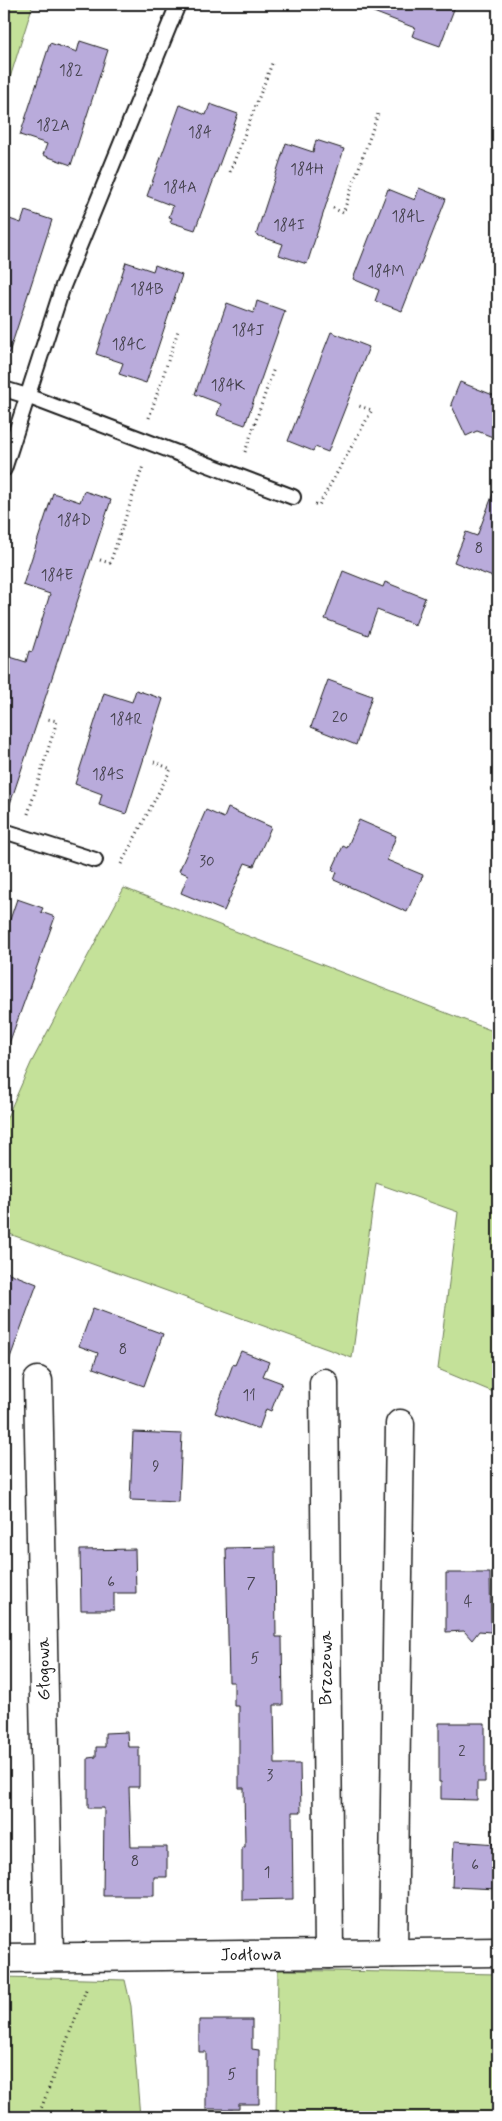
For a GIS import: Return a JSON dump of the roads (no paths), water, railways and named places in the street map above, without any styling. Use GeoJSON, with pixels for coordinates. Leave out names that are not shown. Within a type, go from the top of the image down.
{"type":"FeatureCollection","features":[{"type":"Feature","properties":{"kind":"street","name":"Głogowa"},"geometry":{"type":"LineString","coordinates":[[38,1381],[49,1957]]}},
{"type":"Feature","properties":{"kind":"street","name":"Brzozowa"},"geometry":{"type":"LineString","coordinates":[[324,1383],[329,1954]]}},
{"type":"Feature","properties":{"kind":"street"},"geometry":{"type":"LineString","coordinates":[[394,1953],[400,1424]]}},
{"type":"Feature","properties":{"kind":"street","name":"Jodłowa"},"geometry":{"type":"LineString","coordinates":[[4,1958],[498,1952]]}},
{"type":"Feature","properties":{"kind":"lane"},"geometry":{"type":"LineString","coordinates":[[4,469],[63,286],[178,4]]}},
{"type":"Feature","properties":{"kind":"lane"},"geometry":{"type":"LineString","coordinates":[[4,389],[293,497]]}},
{"type":"Feature","properties":{"kind":"lane"},"geometry":{"type":"LineString","coordinates":[[4,831],[94,860]]}}]}
